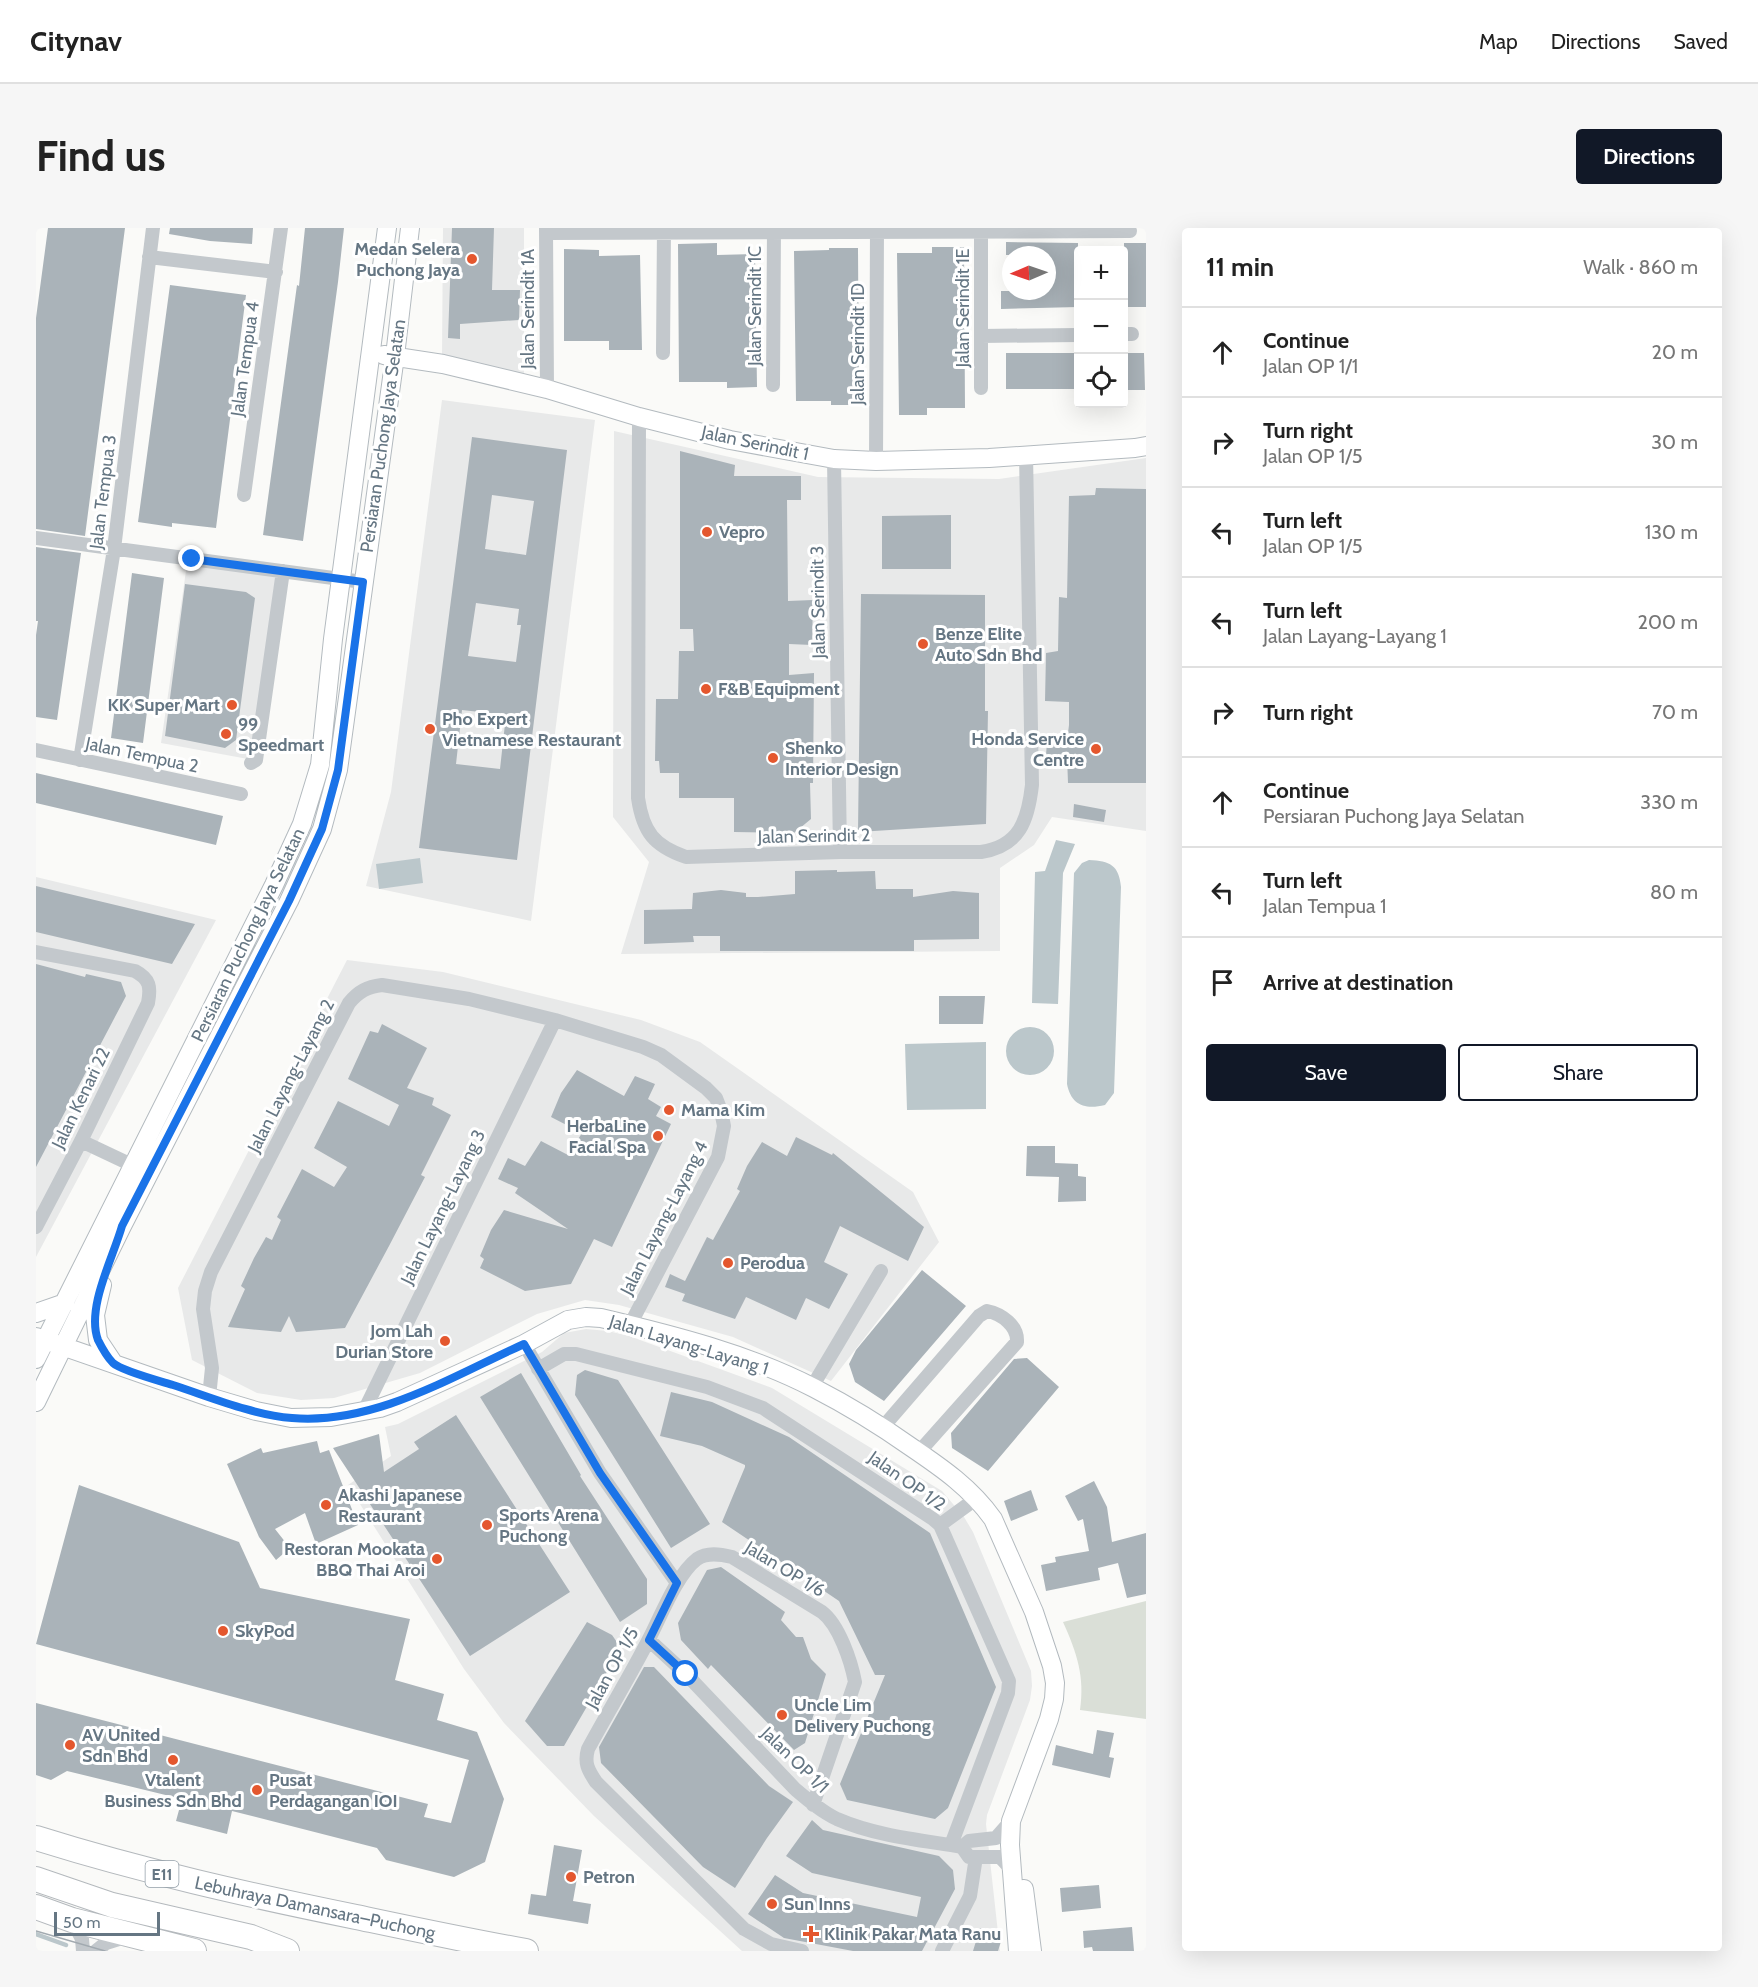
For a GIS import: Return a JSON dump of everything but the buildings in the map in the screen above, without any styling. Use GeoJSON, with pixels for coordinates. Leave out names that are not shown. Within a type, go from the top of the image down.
{"type":"FeatureCollection","features":[{"type":"Feature","properties":{"kind":"highway","name":"Lebuhraya Damansara–Puchong"},"geometry":{"type":"LineString","coordinates":[[36,1838],[120,1864],[218,1888],[526,1951]]}},
{"type":"Feature","properties":{"kind":"highway","name":"E11"},"geometry":{"type":"LineString","coordinates":[[36,1880],[112,1905],[251,1937],[287,1951]]}},
{"type":"Feature","properties":{"kind":"highway"},"geometry":{"type":"LineString","coordinates":[[36,1907],[72,1920],[194,1951]]}},
{"type":"Feature","properties":{"kind":"main road","name":"Persiaran Puchong Jaya Selatan"},"geometry":{"type":"LineString","coordinates":[[36,1402],[48,1341],[274,885],[302,824],[320,765],[341,579],[387,228]]}},
{"type":"Feature","properties":{"kind":"main road","name":"Persiaran Puchong Jaya Selatan"},"geometry":{"type":"LineString","coordinates":[[36,1359],[122,1226],[289,901],[322,829],[338,770],[395,357],[410,228]]}},
{"type":"Feature","properties":{"kind":"main road","name":"Jalan Serindit 1"},"geometry":{"type":"LineString","coordinates":[[372,353],[443,364],[547,389],[639,417],[730,440],[834,459],[876,461],[989,458],[1146,446]]}},
{"type":"Feature","properties":{"kind":"main road"},"geometry":{"type":"LineString","coordinates":[[114,1364],[98,1340],[95,1315],[99,1291],[115,1252],[122,1226]]}},
{"type":"Feature","properties":{"kind":"main road"},"geometry":{"type":"LineString","coordinates":[[36,1313],[65,1303]]}},
{"type":"Feature","properties":{"kind":"main road","name":"Jalan Layang-Layang 1"},"geometry":{"type":"LineString","coordinates":[[48,1341],[144,1376],[256,1411],[291,1418],[331,1417],[380,1408],[524,1344],[568,1320],[601,1317],[744,1359],[812,1387],[883,1427],[957,1479],[977,1498],[993,1519],[1034,1612],[1052,1666],[1055,1683],[1049,1719],[1014,1814],[1012,1870],[1018,1951]]}},
{"type":"Feature","properties":{"kind":"main road","name":"Jalan Layang-Layang 1"},"geometry":{"type":"LineString","coordinates":[[1014,1814],[1032,1951]]}},
{"type":"Feature","properties":{"kind":"street","name":"Jalan Tempua 3"},"geometry":{"type":"LineString","coordinates":[[81,760],[114,549],[153,228]]}},
{"type":"Feature","properties":{"kind":"street","name":"Jalan Tempua 4"},"geometry":{"type":"LineString","coordinates":[[244,495],[281,228]]}},
{"type":"Feature","properties":{"kind":"street"},"geometry":{"type":"LineString","coordinates":[[546,230],[1130,231]]}},
{"type":"Feature","properties":{"kind":"street","name":"Jalan Serindit 1A"},"geometry":{"type":"LineString","coordinates":[[546,230],[547,389]]}},
{"type":"Feature","properties":{"kind":"street"},"geometry":{"type":"LineString","coordinates":[[663,354],[664,230]]}},
{"type":"Feature","properties":{"kind":"street","name":"Jalan Serindit 1C"},"geometry":{"type":"LineString","coordinates":[[773,385],[774,230]]}},
{"type":"Feature","properties":{"kind":"street","name":"Jalan Serindit 1D"},"geometry":{"type":"LineString","coordinates":[[876,461],[877,230]]}},
{"type":"Feature","properties":{"kind":"street","name":"Jalan Serindit 1E"},"geometry":{"type":"LineString","coordinates":[[981,230],[981,388]]}},
{"type":"Feature","properties":{"kind":"street"},"geometry":{"type":"LineString","coordinates":[[149,257],[276,272]]}},
{"type":"Feature","properties":{"kind":"street"},"geometry":{"type":"LineString","coordinates":[[981,336],[1074,335]]}},
{"type":"Feature","properties":{"kind":"street","name":"Jalan Serindit 2"},"geometry":{"type":"LineString","coordinates":[[639,417],[638,798],[647,831],[665,850],[686,857],[840,852],[981,852],[997,850],[1008,843],[1024,825],[1032,785],[1026,454]]}},
{"type":"Feature","properties":{"kind":"street","name":"Jalan Serindit 3"},"geometry":{"type":"LineString","coordinates":[[834,459],[840,852]]}},
{"type":"Feature","properties":{"kind":"street"},"geometry":{"type":"LineString","coordinates":[[36,538],[363,582]]}},
{"type":"Feature","properties":{"kind":"street"},"geometry":{"type":"LineString","coordinates":[[251,763],[256,760],[283,571]]}},
{"type":"Feature","properties":{"kind":"street","name":"Jalan Tempua 2"},"geometry":{"type":"LineString","coordinates":[[36,750],[241,794]]}},
{"type":"Feature","properties":{"kind":"street","name":"Jalan Kenari 22"},"geometry":{"type":"LineString","coordinates":[[36,952],[135,971],[149,982],[150,992],[148,1003],[36,1227]]}},
{"type":"Feature","properties":{"kind":"street","name":"Jalan Layang-Layang 2"},"geometry":{"type":"LineString","coordinates":[[209,1397],[212,1368],[203,1310],[205,1291],[211,1272],[349,1003],[358,993],[368,987],[382,985],[469,999],[555,1020],[643,1047],[661,1055],[706,1088],[716,1098],[724,1126]]}},
{"type":"Feature","properties":{"kind":"street","name":"Jalan Layang-Layang 3"},"geometry":{"type":"LineString","coordinates":[[364,1411],[555,1020]]}},
{"type":"Feature","properties":{"kind":"street","name":"Jalan Layang-Layang 4"},"geometry":{"type":"LineString","coordinates":[[630,1324],[718,1157],[724,1126]]}},
{"type":"Feature","properties":{"kind":"street"},"geometry":{"type":"LineString","coordinates":[[81,1141],[134,1166]]}},
{"type":"Feature","properties":{"kind":"street"},"geometry":{"type":"LineString","coordinates":[[812,1387],[881,1271]]}},
{"type":"Feature","properties":{"kind":"street"},"geometry":{"type":"LineString","coordinates":[[883,1427],[979,1316],[987,1311],[1003,1317],[1018,1334],[1017,1342],[919,1452]]}},
{"type":"Feature","properties":{"kind":"street"},"geometry":{"type":"LineString","coordinates":[[524,1344],[600,1473],[677,1583]]}},
{"type":"Feature","properties":{"kind":"street","name":"Jalan OP 1/2"},"geometry":{"type":"LineString","coordinates":[[538,1369],[564,1354],[576,1354],[707,1387],[764,1408],[924,1512],[940,1525],[1009,1682],[1008,1693],[956,1846]]}},
{"type":"Feature","properties":{"kind":"street"},"geometry":{"type":"LineString","coordinates":[[940,1525],[977,1498]]}},
{"type":"Feature","properties":{"kind":"street","name":"Jalan OP 1/6"},"geometry":{"type":"LineString","coordinates":[[677,1583],[694,1561],[703,1556],[721,1554],[732,1557],[830,1618],[853,1670],[855,1682],[813,1805]]}},
{"type":"Feature","properties":{"kind":"street","name":"Jalan OP 1/5"},"geometry":{"type":"LineString","coordinates":[[677,1583],[649,1640],[588,1749],[587,1768],[596,1782],[744,1929],[771,1944],[802,1951]]}},
{"type":"Feature","properties":{"kind":"street","name":"Jalan OP 1/1"},"geometry":{"type":"LineString","coordinates":[[649,1640],[686,1674],[795,1790],[813,1805],[837,1819],[880,1832],[956,1846],[969,1857],[1000,1857],[1012,1870]]}},
{"type":"Feature","properties":{"kind":"street","name":"Jalan Layang-Layang 1"},"geometry":{"type":"LineString","coordinates":[[956,1846],[969,1841],[996,1839],[1014,1814]]}},
{"type":"Feature","properties":{"kind":"street"},"geometry":{"type":"LineString","coordinates":[[942,1951],[970,1896],[976,1857]]}},
{"type":"Feature","properties":{"kind":"street"},"geometry":{"type":"LineString","coordinates":[[72,1920],[82,1939],[83,1951]]}},
{"type":"Feature","properties":{"kind":"street"},"geometry":{"type":"LineString","coordinates":[[96,1951],[106,1943],[130,1936]]}},
{"type":"Feature","properties":{"kind":"shaded area"},"geometry":{"type":"Polygon","coordinates":[[[443,228],[524,228],[524,375],[442,356],[443,228]]]}},
{"type":"Feature","properties":{"kind":"shaded area"},"geometry":{"type":"Polygon","coordinates":[[[442,400],[595,420],[531,921],[366,886],[391,792],[442,400]]]}},
{"type":"Feature","properties":{"kind":"shaded area"},"geometry":{"type":"Polygon","coordinates":[[[614,431],[818,477],[999,479],[1146,458],[1146,831],[1052,817],[1034,845],[1000,868],[1000,951],[621,954],[649,862],[613,817],[614,431]]]}},
{"type":"Feature","properties":{"kind":"shaded area"},"geometry":{"type":"Polygon","coordinates":[[[187,564],[277,576],[251,757],[248,759],[161,743],[187,564]]]}},
{"type":"Feature","properties":{"kind":"shaded area"},"geometry":{"type":"Polygon","coordinates":[[[1056,840],[1075,844],[1063,873],[1058,1004],[1032,1003],[1035,872],[1045,871],[1056,840]]]}},
{"type":"Feature","properties":{"kind":"shaded area"},"geometry":{"type":"Polygon","coordinates":[[[420,858],[423,883],[379,889],[376,864],[420,858]]]}},
{"type":"Feature","properties":{"kind":"shaded area"},"geometry":{"type":"Polygon","coordinates":[[[1089,860],[1108,863],[1116,869],[1121,887],[1114,1093],[1105,1105],[1091,1107],[1076,1101],[1067,1084],[1074,873],[1082,863],[1089,860]]]}},
{"type":"Feature","properties":{"kind":"shaded area"},"geometry":{"type":"Polygon","coordinates":[[[36,877],[216,920],[36,1257],[36,877]]]}},
{"type":"Feature","properties":{"kind":"shaded area"},"geometry":{"type":"Polygon","coordinates":[[[347,960],[443,972],[641,1020],[700,1042],[913,1192],[939,1242],[831,1381],[733,1337],[619,1305],[585,1300],[537,1314],[420,1373],[334,1398],[301,1400],[257,1393],[192,1360],[178,1288],[347,960]]]}},
{"type":"Feature","properties":{"kind":"shaded area"},"geometry":{"type":"Polygon","coordinates":[[[1025,1027],[1035,1027],[1050,1037],[1054,1051],[1053,1060],[1044,1071],[1035,1075],[1025,1075],[1010,1065],[1006,1056],[1006,1046],[1016,1031],[1025,1027]]]}},
{"type":"Feature","properties":{"kind":"shaded area"},"geometry":{"type":"Polygon","coordinates":[[[986,1042],[986,1109],[907,1110],[905,1044],[986,1042]]]}},
{"type":"Feature","properties":{"kind":"shaded area"},"geometry":{"type":"Polygon","coordinates":[[[586,1329],[629,1336],[772,1388],[942,1491],[964,1517],[973,1532],[1031,1671],[1030,1700],[987,1815],[986,1824],[1000,1951],[742,1951],[594,1816],[504,1723],[464,1669],[348,1485],[391,1456],[385,1427],[398,1424],[542,1352],[564,1333],[586,1329]]]}},
{"type":"Feature","properties":{"kind":"shaded area"},"geometry":{"type":"Polygon","coordinates":[[[1146,1601],[1146,1719],[1080,1710],[1079,1665],[1063,1622],[1146,1601]]]}},
{"type":"Feature","properties":{"kind":"waterway"},"geometry":{"type":"LineString","coordinates":[[36,1934],[66,1945]]}},
{"type":"Feature","properties":{"kind":"tram line"},"geometry":{"type":"LineString","coordinates":[[36,1931],[105,1951]]}},
{"type":"Feature","properties":{"kind":"place","name":"Medan Selera Puchong Jaya"},"geometry":{"type":"Point","coordinates":[472,259]}},
{"type":"Feature","properties":{"kind":"place","name":"Vepro"},"geometry":{"type":"Point","coordinates":[707,532]}},
{"type":"Feature","properties":{"kind":"place","name":"Benze Elite Auto Sdn Bhd"},"geometry":{"type":"Point","coordinates":[923,644]}},
{"type":"Feature","properties":{"kind":"place","name":"F&B Equipment"},"geometry":{"type":"Point","coordinates":[706,689]}},
{"type":"Feature","properties":{"kind":"place","name":"KK Super Mart"},"geometry":{"type":"Point","coordinates":[232,705]}},
{"type":"Feature","properties":{"kind":"place","name":"Pho Expert Vietnamese Restaurant"},"geometry":{"type":"Point","coordinates":[430,729]}},
{"type":"Feature","properties":{"kind":"place","name":"99 Speedmart"},"geometry":{"type":"Point","coordinates":[226,734]}},
{"type":"Feature","properties":{"kind":"place","name":"Honda Service Centre"},"geometry":{"type":"Point","coordinates":[1096,749]}},
{"type":"Feature","properties":{"kind":"place","name":"Shenko Interior Design"},"geometry":{"type":"Point","coordinates":[773,758]}},
{"type":"Feature","properties":{"kind":"place","name":"Mama Kim"},"geometry":{"type":"Point","coordinates":[669,1110]}},
{"type":"Feature","properties":{"kind":"place","name":"HerbaLine Facial Spa"},"geometry":{"type":"Point","coordinates":[658,1136]}},
{"type":"Feature","properties":{"kind":"place","name":"Perodua"},"geometry":{"type":"Point","coordinates":[728,1263]}},
{"type":"Feature","properties":{"kind":"place","name":"Jom Lah Durian Store"},"geometry":{"type":"Point","coordinates":[445,1341]}},
{"type":"Feature","properties":{"kind":"place","name":"Akashi Japanese Restaurant"},"geometry":{"type":"Point","coordinates":[326,1505]}},
{"type":"Feature","properties":{"kind":"place","name":"Sports Arena Puchong"},"geometry":{"type":"Point","coordinates":[487,1525]}},
{"type":"Feature","properties":{"kind":"place","name":"Restoran Mookata BBQ Thai Aroi"},"geometry":{"type":"Point","coordinates":[437,1559]}},
{"type":"Feature","properties":{"kind":"place","name":"SkyPod"},"geometry":{"type":"Point","coordinates":[223,1631]}},
{"type":"Feature","properties":{"kind":"place","name":"Uncle Lim Delivery Puchong"},"geometry":{"type":"Point","coordinates":[782,1715]}},
{"type":"Feature","properties":{"kind":"place","name":"AV United Sdn Bhd"},"geometry":{"type":"Point","coordinates":[70,1745]}},
{"type":"Feature","properties":{"kind":"place","name":"Vtalent Business Sdn Bhd"},"geometry":{"type":"Point","coordinates":[173,1760]}},
{"type":"Feature","properties":{"kind":"place","name":"Pusat Perdagangan IOI"},"geometry":{"type":"Point","coordinates":[257,1790]}},
{"type":"Feature","properties":{"kind":"place","name":"Petron"},"geometry":{"type":"Point","coordinates":[571,1877]}},
{"type":"Feature","properties":{"kind":"place","name":"Sun Inns"},"geometry":{"type":"Point","coordinates":[772,1904]}},
{"type":"Feature","properties":{"kind":"place","name":"Klinik Pakar Mata Ranu"},"geometry":{"type":"Point","coordinates":[811,1934]}},
{"type":"Feature","properties":{"kind":"route"},"geometry":{"type":"LineString","coordinates":[[192,559],[363,582],[338,770],[322,829],[289,901],[122,1226],[115,1252],[99,1291],[95,1315],[98,1340],[114,1364],[209,1397],[256,1411],[291,1418],[331,1417],[380,1408],[524,1344],[600,1473],[677,1583],[649,1640],[686,1674]]}}]}
